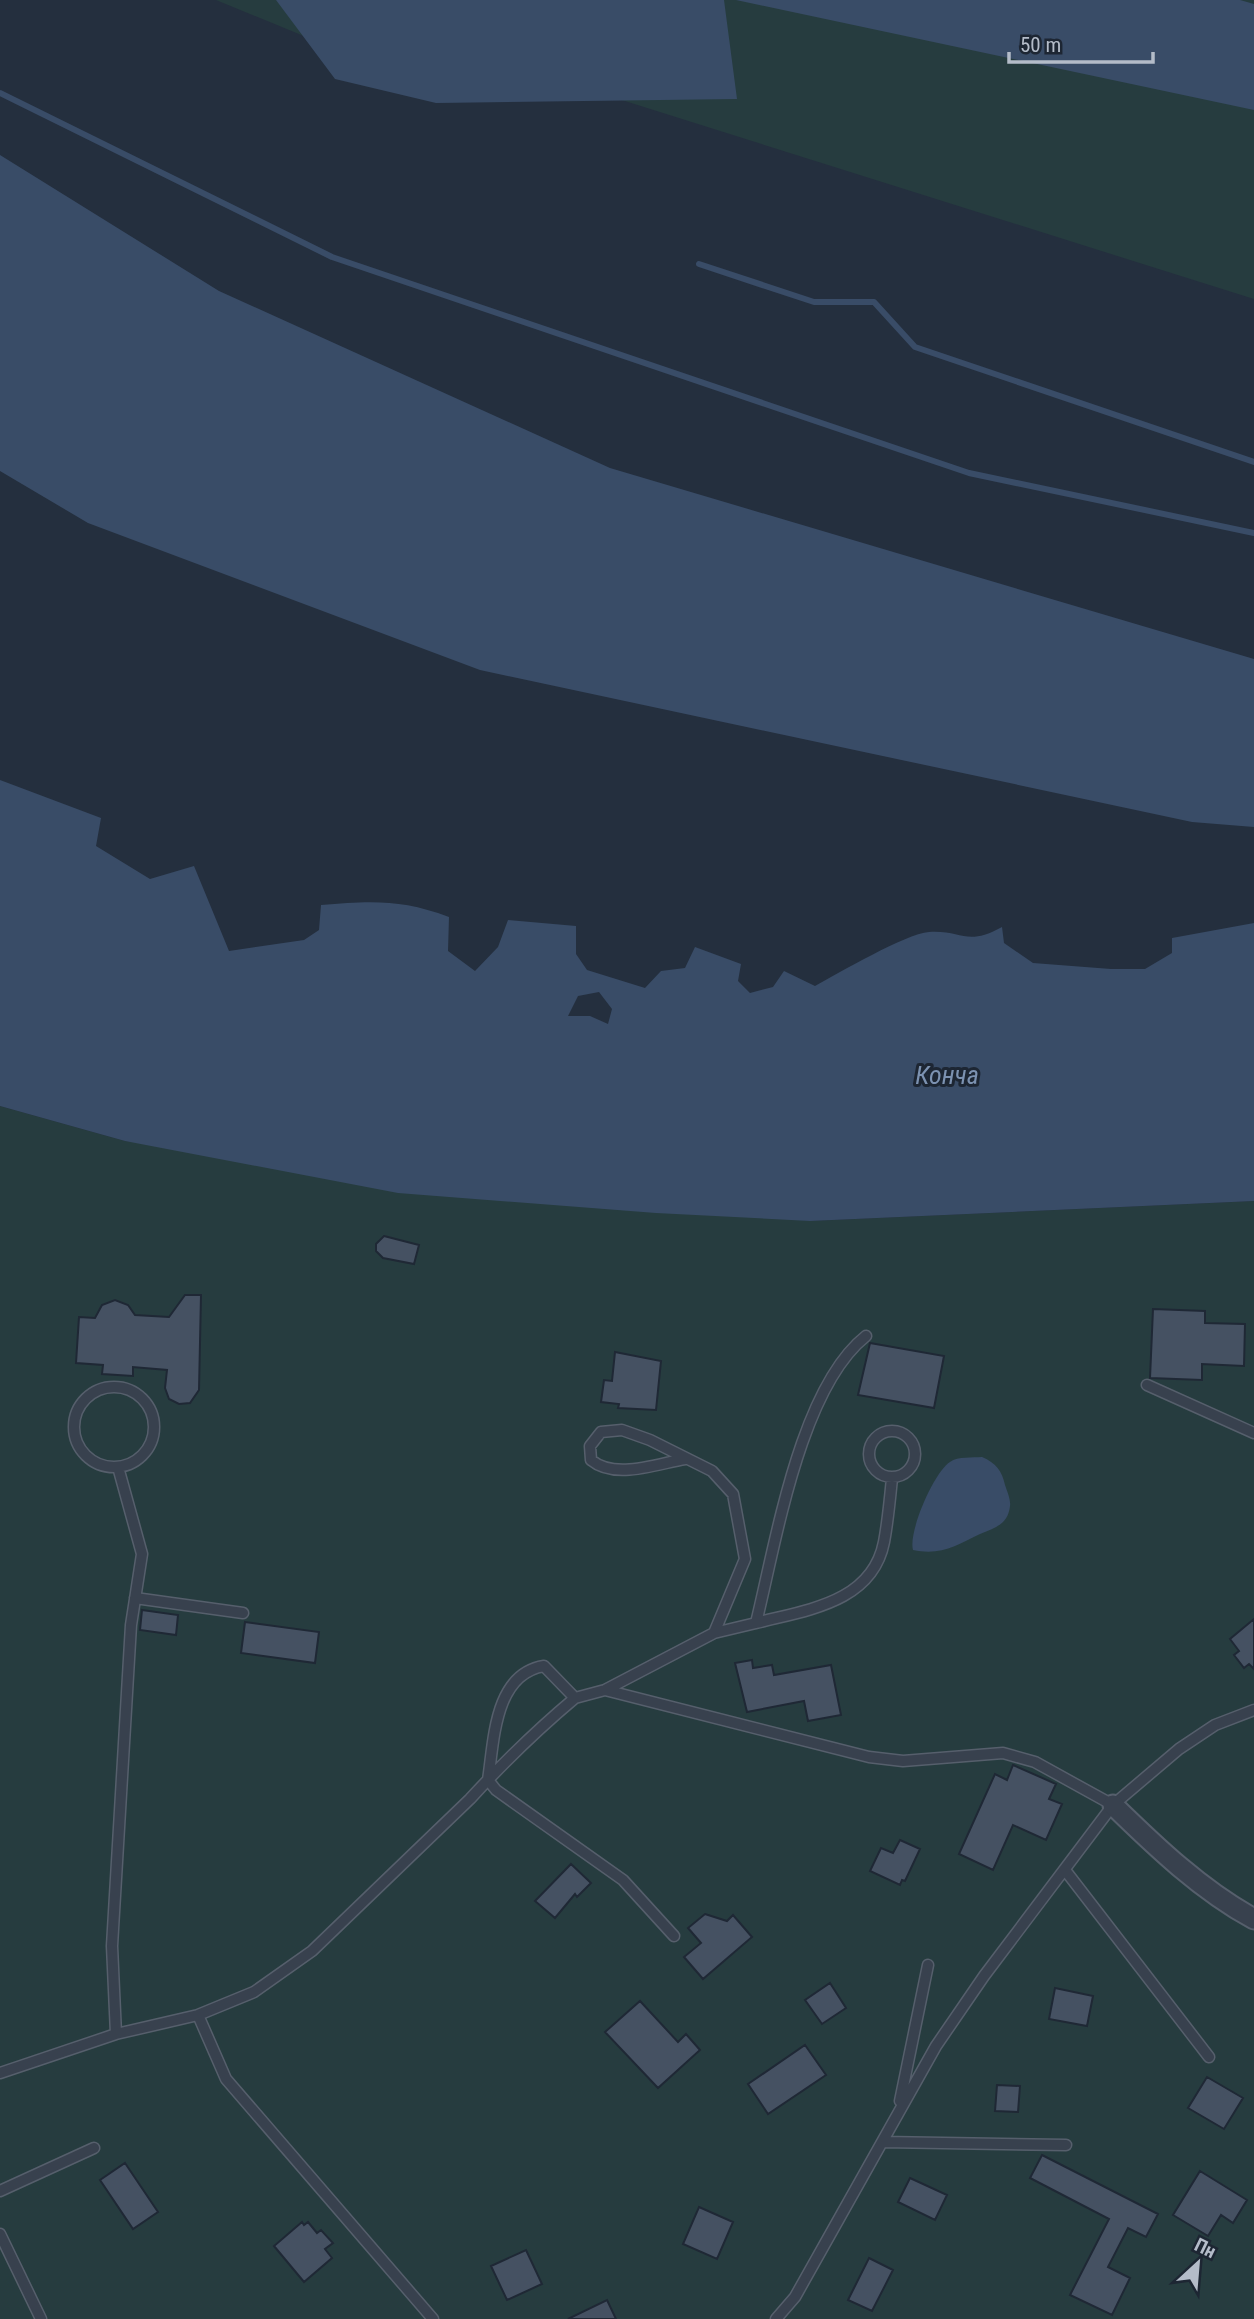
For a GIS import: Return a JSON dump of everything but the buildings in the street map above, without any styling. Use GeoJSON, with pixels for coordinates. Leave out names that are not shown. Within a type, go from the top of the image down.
{"type":"FeatureCollection","features":[{"type":"Feature","properties":{"kind":"street"},"geometry":{"type":"LineString","coordinates":[[1113,1805],[1163,1854],[1233,1907],[1254,1919]]}},
{"type":"Feature","properties":{"kind":"lane"},"geometry":{"type":"LineString","coordinates":[[756,1623],[798,1452],[819,1402],[854,1346],[866,1336]]}},
{"type":"Feature","properties":{"kind":"lane"},"geometry":{"type":"LineString","coordinates":[[1147,1385],[1254,1433]]}},
{"type":"Feature","properties":{"kind":"lane"},"geometry":{"type":"LineString","coordinates":[[114,1386],[127,1388],[148,1403],[155,1428],[146,1452],[136,1461],[118,1467],[97,1464],[86,1456],[74,1432],[79,1406],[100,1389],[114,1386]]}},
{"type":"Feature","properties":{"kind":"lane"},"geometry":{"type":"LineString","coordinates":[[685,1459],[619,1470],[602,1469],[591,1460],[590,1446],[601,1432],[622,1430],[712,1471],[733,1494],[741,1525],[745,1559],[714,1633]]}},
{"type":"Feature","properties":{"kind":"lane"},"geometry":{"type":"LineString","coordinates":[[894,1431],[908,1438],[915,1452],[907,1472],[892,1478],[878,1473],[869,1454],[879,1435],[894,1431]]}},
{"type":"Feature","properties":{"kind":"lane"},"geometry":{"type":"LineString","coordinates":[[116,2034],[112,1946],[131,1625],[142,1554],[118,1467]]}},
{"type":"Feature","properties":{"kind":"lane"},"geometry":{"type":"LineString","coordinates":[[0,2073],[116,2034],[198,2015],[254,1992],[312,1951],[575,1698],[605,1690],[714,1633],[839,1601],[871,1576],[884,1545],[892,1478]]}},
{"type":"Feature","properties":{"kind":"lane"},"geometry":{"type":"LineString","coordinates":[[135,1598],[243,1613]]}},
{"type":"Feature","properties":{"kind":"lane"},"geometry":{"type":"LineString","coordinates":[[575,1698],[544,1666],[533,1668],[507,1690],[496,1722],[488,1780],[496,1790],[623,1881],[674,1936]]}},
{"type":"Feature","properties":{"kind":"lane"},"geometry":{"type":"LineString","coordinates":[[605,1690],[869,1757],[903,1761],[1003,1753],[1035,1762],[1113,1805]]}},
{"type":"Feature","properties":{"kind":"lane"},"geometry":{"type":"LineString","coordinates":[[776,2319],[795,2297],[936,2046],[984,1976],[1113,1805],[1179,1749],[1215,1725],[1254,1710]]}},
{"type":"Feature","properties":{"kind":"lane"},"geometry":{"type":"LineString","coordinates":[[1065,1870],[1209,2057]]}},
{"type":"Feature","properties":{"kind":"lane"},"geometry":{"type":"LineString","coordinates":[[898,2111],[928,1965]]}},
{"type":"Feature","properties":{"kind":"lane"},"geometry":{"type":"LineString","coordinates":[[198,2015],[226,2079],[433,2319]]}},
{"type":"Feature","properties":{"kind":"lane"},"geometry":{"type":"LineString","coordinates":[[883,2142],[1066,2145]]}},
{"type":"Feature","properties":{"kind":"lane"},"geometry":{"type":"LineString","coordinates":[[0,2192],[94,2148]]}},
{"type":"Feature","properties":{"kind":"lane"},"geometry":{"type":"LineString","coordinates":[[0,2234],[41,2319]]}},
{"type":"Feature","properties":{"kind":"green space"},"geometry":{"type":"Polygon","coordinates":[[[216,0],[1254,0],[1254,299],[396,29],[328,46],[216,0]]]}},
{"type":"Feature","properties":{"kind":"green space"},"geometry":{"type":"Polygon","coordinates":[[[0,1106],[125,1141],[810,1221],[1254,1201],[1254,2319],[0,2319],[0,1106]]]}},
{"type":"Feature","properties":{"kind":"water"},"geometry":{"type":"Polygon","coordinates":[[[276,0],[724,0],[737,99],[436,103],[335,79],[276,0]]]}},
{"type":"Feature","properties":{"kind":"water"},"geometry":{"type":"Polygon","coordinates":[[[736,0],[1240,0],[1254,4],[1254,110],[736,0]]]}},
{"type":"Feature","properties":{"kind":"water"},"geometry":{"type":"Polygon","coordinates":[[[0,155],[219,291],[610,468],[1254,659],[1254,827],[1192,822],[480,670],[88,523],[0,471],[0,155]]]}},
{"type":"Feature","properties":{"kind":"water","name":"Конча"},"geometry":{"type":"Polygon","coordinates":[[[0,780],[101,818],[96,846],[150,879],[194,866],[229,951],[304,940],[319,930],[321,905],[401,904],[449,917],[448,951],[475,971],[498,947],[508,920],[576,926],[576,954],[587,970],[645,988],[661,971],[685,968],[695,947],[741,964],[738,981],[750,993],[773,987],[784,971],[815,986],[904,939],[929,932],[972,937],[1002,927],[1004,943],[1033,963],[1145,969],[1172,953],[1172,938],[1254,923],[1254,1201],[810,1221],[656,1213],[398,1193],[125,1141],[0,1106],[0,780]],[[599,992],[578,996],[568,1016],[590,1016],[608,1024],[612,1009],[599,992]]]}},
{"type":"Feature","properties":{"kind":"water"},"geometry":{"type":"Polygon","coordinates":[[[982,1457],[995,1465],[1002,1476],[1010,1501],[1006,1518],[995,1528],[948,1548],[932,1552],[913,1550],[912,1541],[918,1517],[937,1477],[950,1462],[982,1457]]]}},
{"type":"Feature","properties":{"kind":"waterway"},"geometry":{"type":"LineString","coordinates":[[0,93],[332,257],[969,473],[1254,533]]}},
{"type":"Feature","properties":{"kind":"waterway"},"geometry":{"type":"LineString","coordinates":[[699,264],[814,302],[874,302],[915,347],[1254,462]]}}]}
